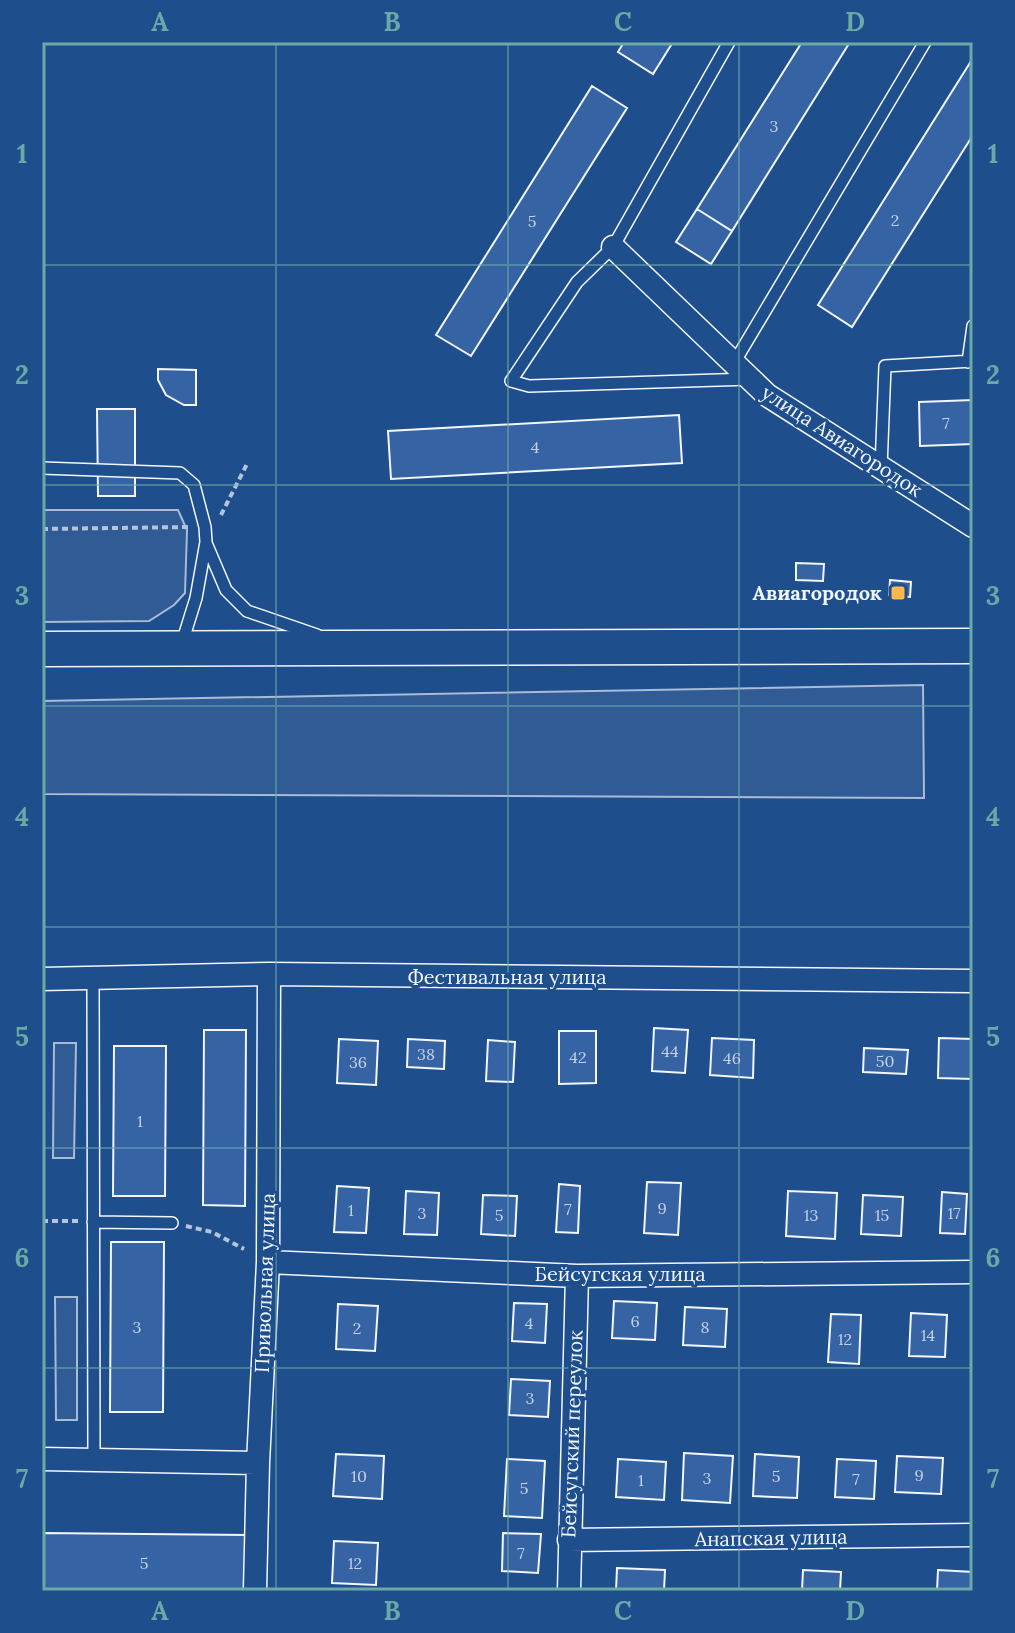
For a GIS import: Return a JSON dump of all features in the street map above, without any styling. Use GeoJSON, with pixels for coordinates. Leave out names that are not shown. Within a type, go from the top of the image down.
{"type":"FeatureCollection","features":[{"type":"Feature","properties":{"kind":"main road"},"geometry":{"type":"LineString","coordinates":[[42,649],[973,646]]}},
{"type":"Feature","properties":{"kind":"street","name":"улица Авиагородок"},"geometry":{"type":"LineString","coordinates":[[613,247],[767,395],[973,526]]}},
{"type":"Feature","properties":{"kind":"street","name":"Фестивальная улица"},"geometry":{"type":"LineString","coordinates":[[42,979],[269,974],[973,981]]}},
{"type":"Feature","properties":{"kind":"street","name":"Привольная улица"},"geometry":{"type":"LineString","coordinates":[[255,1591],[268,1262],[269,974]]}},
{"type":"Feature","properties":{"kind":"street","name":"Бейсугская улица"},"geometry":{"type":"LineString","coordinates":[[268,1262],[577,1276],[973,1272]]}},
{"type":"Feature","properties":{"kind":"street","name":"Бейсугский переулок"},"geometry":{"type":"LineString","coordinates":[[569,1591],[577,1276]]}},
{"type":"Feature","properties":{"kind":"street"},"geometry":{"type":"LineString","coordinates":[[42,1459],[258,1463]]}},
{"type":"Feature","properties":{"kind":"street","name":"Анапская улица"},"geometry":{"type":"LineString","coordinates":[[569,1540],[973,1535]]}},
{"type":"Feature","properties":{"kind":"lane"},"geometry":{"type":"LineString","coordinates":[[729,42],[613,247],[577,282],[511,381],[529,386],[742,371],[925,42]]}},
{"type":"Feature","properties":{"kind":"lane"},"geometry":{"type":"LineString","coordinates":[[881,468],[885,366],[970,361],[973,326]]}},
{"type":"Feature","properties":{"kind":"lane"},"geometry":{"type":"LineString","coordinates":[[42,468],[180,473],[194,485],[206,542],[196,598],[180,649]]}},
{"type":"Feature","properties":{"kind":"lane"},"geometry":{"type":"LineString","coordinates":[[206,542],[226,590],[247,611],[355,648]]}},
{"type":"Feature","properties":{"kind":"lane"},"geometry":{"type":"LineString","coordinates":[[93,978],[94,1459]]}},
{"type":"Feature","properties":{"kind":"lane"},"geometry":{"type":"LineString","coordinates":[[93,1222],[172,1223]]}},
{"type":"Feature","properties":{"kind":"path"},"geometry":{"type":"LineString","coordinates":[[42,529],[205,527],[216,523],[247,464]]}},
{"type":"Feature","properties":{"kind":"path"},"geometry":{"type":"LineString","coordinates":[[42,1221],[93,1222]]}},
{"type":"Feature","properties":{"kind":"path"},"geometry":{"type":"LineString","coordinates":[[172,1223],[212,1232],[268,1262]]}},
{"type":"Feature","properties":{"kind":"shaded area"},"geometry":{"type":"Polygon","coordinates":[[[42,510],[178,510],[187,530],[185,593],[174,605],[149,621],[42,622],[42,510]]]}},
{"type":"Feature","properties":{"kind":"shaded area"},"geometry":{"type":"Polygon","coordinates":[[[923,685],[924,798],[42,794],[42,701],[923,685]]]}},
{"type":"Feature","properties":{"kind":"shaded area"},"geometry":{"type":"Polygon","coordinates":[[[54,1043],[76,1043],[74,1158],[53,1158],[54,1043]]]}},
{"type":"Feature","properties":{"kind":"shaded area"},"geometry":{"type":"Polygon","coordinates":[[[55,1297],[77,1297],[77,1420],[56,1420],[55,1297]]]}},
{"type":"Feature","properties":{"kind":"building"},"geometry":{"type":"Polygon","coordinates":[[[624,42],[673,42],[653,74],[618,52],[624,42]]]}},
{"type":"Feature","properties":{"kind":"building"},"geometry":{"type":"Polygon","coordinates":[[[802,42],[850,42],[732,231],[697,209],[802,42]]]}},
{"type":"Feature","properties":{"kind":"building"},"geometry":{"type":"Polygon","coordinates":[[[973,58],[973,135],[852,327],[818,305],[973,58]]]}},
{"type":"Feature","properties":{"kind":"building"},"geometry":{"type":"Polygon","coordinates":[[[592,86],[627,108],[471,356],[436,335],[592,86]]]}},
{"type":"Feature","properties":{"kind":"building"},"geometry":{"type":"Polygon","coordinates":[[[697,209],[732,231],[711,264],[676,242],[697,209]]]}},
{"type":"Feature","properties":{"kind":"building"},"geometry":{"type":"Polygon","coordinates":[[[158,369],[196,370],[196,405],[184,405],[166,395],[158,380],[158,369]]]}},
{"type":"Feature","properties":{"kind":"building"},"geometry":{"type":"Polygon","coordinates":[[[973,400],[973,444],[920,446],[919,402],[973,400]]]}},
{"type":"Feature","properties":{"kind":"building"},"geometry":{"type":"Polygon","coordinates":[[[97,409],[135,409],[135,496],[98,496],[97,409]]]}},
{"type":"Feature","properties":{"kind":"building"},"geometry":{"type":"Polygon","coordinates":[[[679,415],[682,463],[391,479],[388,431],[679,415]]]}},
{"type":"Feature","properties":{"kind":"building"},"geometry":{"type":"Polygon","coordinates":[[[796,563],[824,564],[823,581],[796,580],[796,563]]]}},
{"type":"Feature","properties":{"kind":"building"},"geometry":{"type":"Polygon","coordinates":[[[890,580],[911,582],[910,597],[889,595],[890,580]]]}},
{"type":"Feature","properties":{"kind":"building"},"geometry":{"type":"Polygon","coordinates":[[[654,1028],[688,1030],[685,1073],[652,1071],[654,1028]]]}},
{"type":"Feature","properties":{"kind":"building"},"geometry":{"type":"Polygon","coordinates":[[[204,1030],[246,1030],[245,1206],[203,1205],[204,1030]]]}},
{"type":"Feature","properties":{"kind":"building"},"geometry":{"type":"Polygon","coordinates":[[[559,1031],[596,1031],[596,1083],[559,1084],[559,1031]]]}},
{"type":"Feature","properties":{"kind":"building"},"geometry":{"type":"Polygon","coordinates":[[[712,1038],[754,1040],[753,1078],[710,1075],[712,1038]]]}},
{"type":"Feature","properties":{"kind":"building"},"geometry":{"type":"Polygon","coordinates":[[[939,1038],[973,1039],[973,1079],[938,1078],[939,1038]]]}},
{"type":"Feature","properties":{"kind":"building"},"geometry":{"type":"Polygon","coordinates":[[[339,1039],[378,1041],[376,1085],[337,1083],[339,1039]]]}},
{"type":"Feature","properties":{"kind":"building"},"geometry":{"type":"Polygon","coordinates":[[[408,1039],[445,1041],[444,1069],[407,1067],[408,1039]]]}},
{"type":"Feature","properties":{"kind":"building"},"geometry":{"type":"Polygon","coordinates":[[[488,1040],[515,1042],[513,1082],[486,1081],[488,1040]]]}},
{"type":"Feature","properties":{"kind":"building"},"geometry":{"type":"Polygon","coordinates":[[[114,1046],[166,1046],[165,1196],[113,1196],[114,1046]]]}},
{"type":"Feature","properties":{"kind":"building"},"geometry":{"type":"Polygon","coordinates":[[[864,1048],[908,1050],[906,1074],[863,1072],[864,1048]]]}},
{"type":"Feature","properties":{"kind":"building"},"geometry":{"type":"Polygon","coordinates":[[[647,1182],[681,1183],[678,1235],[644,1233],[647,1182]]]}},
{"type":"Feature","properties":{"kind":"building"},"geometry":{"type":"Polygon","coordinates":[[[559,1184],[580,1186],[578,1233],[556,1232],[559,1184]]]}},
{"type":"Feature","properties":{"kind":"building"},"geometry":{"type":"Polygon","coordinates":[[[337,1186],[369,1188],[366,1233],[334,1232],[337,1186]]]}},
{"type":"Feature","properties":{"kind":"building"},"geometry":{"type":"Polygon","coordinates":[[[406,1191],[439,1193],[437,1235],[404,1234],[406,1191]]]}},
{"type":"Feature","properties":{"kind":"building"},"geometry":{"type":"Polygon","coordinates":[[[788,1191],[837,1193],[835,1239],[786,1236],[788,1191]]]}},
{"type":"Feature","properties":{"kind":"building"},"geometry":{"type":"Polygon","coordinates":[[[942,1192],[967,1194],[965,1234],[940,1233],[942,1192]]]}},
{"type":"Feature","properties":{"kind":"building"},"geometry":{"type":"Polygon","coordinates":[[[483,1195],[517,1196],[515,1236],[481,1234],[483,1195]]]}},
{"type":"Feature","properties":{"kind":"building"},"geometry":{"type":"Polygon","coordinates":[[[863,1195],[903,1197],[901,1236],[861,1234],[863,1195]]]}},
{"type":"Feature","properties":{"kind":"building"},"geometry":{"type":"Polygon","coordinates":[[[111,1242],[164,1242],[163,1412],[110,1412],[111,1242]]]}},
{"type":"Feature","properties":{"kind":"building"},"geometry":{"type":"Polygon","coordinates":[[[614,1301],[657,1303],[655,1340],[612,1338],[614,1301]]]}},
{"type":"Feature","properties":{"kind":"building"},"geometry":{"type":"Polygon","coordinates":[[[514,1303],[547,1304],[545,1343],[512,1341],[514,1303]]]}},
{"type":"Feature","properties":{"kind":"building"},"geometry":{"type":"Polygon","coordinates":[[[338,1304],[378,1306],[375,1351],[336,1349],[338,1304]]]}},
{"type":"Feature","properties":{"kind":"building"},"geometry":{"type":"Polygon","coordinates":[[[685,1307],[727,1309],[725,1347],[683,1345],[685,1307]]]}},
{"type":"Feature","properties":{"kind":"building"},"geometry":{"type":"Polygon","coordinates":[[[911,1313],[947,1315],[945,1357],[909,1356],[911,1313]]]}},
{"type":"Feature","properties":{"kind":"building"},"geometry":{"type":"Polygon","coordinates":[[[831,1314],[861,1315],[859,1364],[828,1362],[831,1314]]]}},
{"type":"Feature","properties":{"kind":"building"},"geometry":{"type":"Polygon","coordinates":[[[511,1379],[550,1381],[548,1417],[509,1415],[511,1379]]]}},
{"type":"Feature","properties":{"kind":"building"},"geometry":{"type":"Polygon","coordinates":[[[684,1453],[733,1456],[730,1503],[682,1500],[684,1453]]]}},
{"type":"Feature","properties":{"kind":"building"},"geometry":{"type":"Polygon","coordinates":[[[336,1454],[384,1456],[382,1499],[333,1496],[336,1454]]]}},
{"type":"Feature","properties":{"kind":"building"},"geometry":{"type":"Polygon","coordinates":[[[755,1454],[799,1457],[797,1498],[753,1496],[755,1454]]]}},
{"type":"Feature","properties":{"kind":"building"},"geometry":{"type":"Polygon","coordinates":[[[897,1456],[943,1458],[941,1494],[895,1492],[897,1456]]]}},
{"type":"Feature","properties":{"kind":"building"},"geometry":{"type":"Polygon","coordinates":[[[507,1459],[545,1461],[542,1518],[504,1516],[507,1459]]]}},
{"type":"Feature","properties":{"kind":"building"},"geometry":{"type":"Polygon","coordinates":[[[618,1459],[666,1462],[664,1500],[616,1497],[618,1459]]]}},
{"type":"Feature","properties":{"kind":"building"},"geometry":{"type":"Polygon","coordinates":[[[837,1459],[876,1461],[874,1499],[835,1497],[837,1459]]]}},
{"type":"Feature","properties":{"kind":"building"},"geometry":{"type":"Polygon","coordinates":[[[42,1533],[247,1535],[247,1591],[42,1591],[42,1533]]]}},
{"type":"Feature","properties":{"kind":"building"},"geometry":{"type":"Polygon","coordinates":[[[503,1533],[541,1534],[538,1573],[502,1571],[503,1533]]]}},
{"type":"Feature","properties":{"kind":"building"},"geometry":{"type":"Polygon","coordinates":[[[334,1541],[378,1543],[376,1585],[332,1583],[334,1541]]]}},
{"type":"Feature","properties":{"kind":"building"},"geometry":{"type":"Polygon","coordinates":[[[617,1568],[665,1570],[664,1591],[616,1591],[617,1568]]]}},
{"type":"Feature","properties":{"kind":"building"},"geometry":{"type":"Polygon","coordinates":[[[803,1570],[841,1572],[840,1591],[802,1591],[803,1570]]]}},
{"type":"Feature","properties":{"kind":"building"},"geometry":{"type":"Polygon","coordinates":[[[938,1570],[973,1572],[973,1591],[937,1591],[938,1570]]]}},
{"type":"Feature","properties":{"kind":"place","name":"Авиагородок"},"geometry":{"type":"Point","coordinates":[898,593]}}]}
